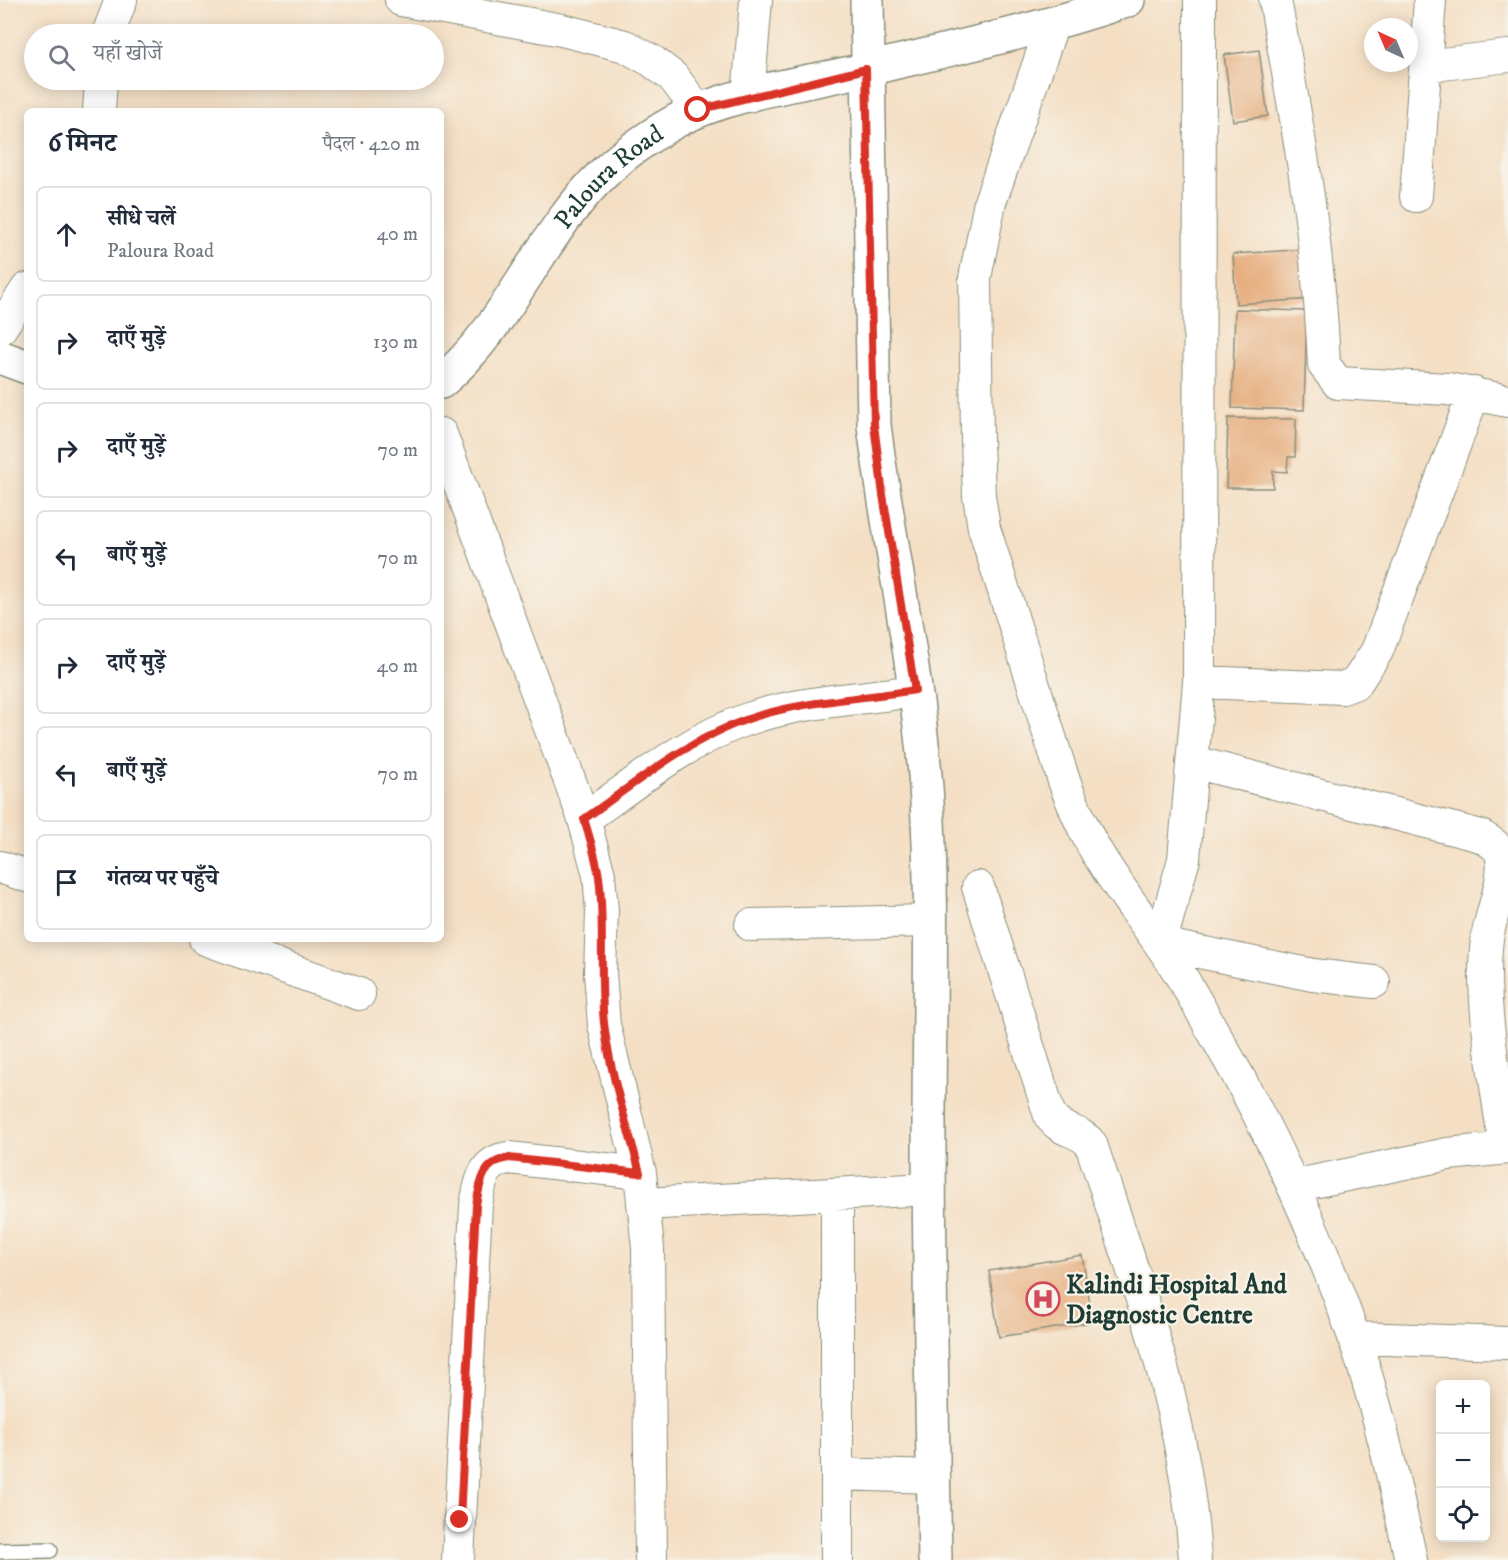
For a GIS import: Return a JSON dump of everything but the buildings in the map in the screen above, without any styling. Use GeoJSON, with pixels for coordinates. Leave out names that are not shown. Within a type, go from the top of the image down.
{"type":"FeatureCollection","features":[{"type":"Feature","properties":{"kind":"street"},"geometry":{"type":"LineString","coordinates":[[112,24],[121,0]]}},
{"type":"Feature","properties":{"kind":"street"},"geometry":{"type":"LineString","coordinates":[[401,0],[562,30],[625,46],[652,61],[673,77],[698,110]]}},
{"type":"Feature","properties":{"kind":"street"},"geometry":{"type":"LineString","coordinates":[[748,96],[756,0]]}},
{"type":"Feature","properties":{"kind":"street"},"geometry":{"type":"LineString","coordinates":[[867,0],[866,69],[874,425],[883,495],[915,690],[926,789],[935,1560]]}},
{"type":"Feature","properties":{"kind":"street","name":"Paloura Road"},"geometry":{"type":"LineString","coordinates":[[444,380],[464,363],[492,328],[564,219],[605,172],[646,140],[698,110],[1053,23],[1128,0]]}},
{"type":"Feature","properties":{"kind":"street"},"geometry":{"type":"LineString","coordinates":[[1160,944],[1184,859],[1199,682],[1200,0]]}},
{"type":"Feature","properties":{"kind":"street"},"geometry":{"type":"LineString","coordinates":[[1275,0],[1308,189],[1318,267],[1324,365],[1338,383],[1474,393],[1508,401]]}},
{"type":"Feature","properties":{"kind":"street"},"geometry":{"type":"LineString","coordinates":[[1416,196],[1430,0]]}},
{"type":"Feature","properties":{"kind":"street"},"geometry":{"type":"LineString","coordinates":[[1053,23],[990,202],[975,278],[979,496],[993,561],[1068,792],[1096,851],[1160,944],[1216,1035],[1293,1186],[1354,1338],[1392,1469],[1411,1560]]}},
{"type":"Feature","properties":{"kind":"street"},"geometry":{"type":"LineString","coordinates":[[1426,66],[1508,56]]}},
{"type":"Feature","properties":{"kind":"street"},"geometry":{"type":"LineString","coordinates":[[99,108],[101,90]]}},
{"type":"Feature","properties":{"kind":"street"},"geometry":{"type":"LineString","coordinates":[[0,329],[24,293]]}},
{"type":"Feature","properties":{"kind":"street"},"geometry":{"type":"LineString","coordinates":[[0,357],[24,366]]}},
{"type":"Feature","properties":{"kind":"street"},"geometry":{"type":"LineString","coordinates":[[1199,682],[1343,688],[1356,683],[1377,651],[1474,393]]}},
{"type":"Feature","properties":{"kind":"street"},"geometry":{"type":"LineString","coordinates":[[444,442],[584,819],[599,876],[602,911],[600,972],[604,1025],[615,1079],[640,1173],[648,1248],[651,1560]]}},
{"type":"Feature","properties":{"kind":"street"},"geometry":{"type":"LineString","coordinates":[[584,819],[688,747],[750,719],[793,709],[915,690]]}},
{"type":"Feature","properties":{"kind":"street"},"geometry":{"type":"LineString","coordinates":[[1193,762],[1481,836],[1495,845],[1503,857],[1487,938],[1485,977],[1507,1148],[1448,1154],[1293,1186]]}},
{"type":"Feature","properties":{"kind":"street"},"geometry":{"type":"LineString","coordinates":[[0,867],[24,875]]}},
{"type":"Feature","properties":{"kind":"street"},"geometry":{"type":"LineString","coordinates":[[978,886],[1050,1116],[1057,1126],[1084,1134],[1091,1144],[1160,1358],[1178,1426],[1192,1501],[1195,1560]]}},
{"type":"Feature","properties":{"kind":"street"},"geometry":{"type":"LineString","coordinates":[[751,925],[929,921]]}},
{"type":"Feature","properties":{"kind":"street"},"geometry":{"type":"LineString","coordinates":[[212,942],[359,994]]}},
{"type":"Feature","properties":{"kind":"street"},"geometry":{"type":"LineString","coordinates":[[1160,944],[1313,975],[1374,982]]}},
{"type":"Feature","properties":{"kind":"street"},"geometry":{"type":"LineString","coordinates":[[458,1560],[476,1205],[481,1179],[488,1166],[497,1160],[509,1158],[640,1173]]}},
{"type":"Feature","properties":{"kind":"street"},"geometry":{"type":"LineString","coordinates":[[644,1204],[929,1189]]}},
{"type":"Feature","properties":{"kind":"street"},"geometry":{"type":"LineString","coordinates":[[837,1194],[837,1560]]}},
{"type":"Feature","properties":{"kind":"street"},"geometry":{"type":"LineString","coordinates":[[1354,1338],[1508,1343]]}},
{"type":"Feature","properties":{"kind":"street"},"geometry":{"type":"LineString","coordinates":[[837,1474],[934,1477]]}},
{"type":"Feature","properties":{"kind":"lane"},"geometry":{"type":"LineString","coordinates":[[0,1551],[50,1550]]}},
{"type":"Feature","properties":{"kind":"place","name":"Kalindi Hospital And Diagnostic Centre"},"geometry":{"type":"Point","coordinates":[1043,1299]}},
{"type":"Feature","properties":{"kind":"route"},"geometry":{"type":"LineString","coordinates":[[460,1520],[476,1205],[481,1179],[488,1166],[497,1160],[509,1158],[640,1173],[615,1079],[604,1025],[600,972],[602,911],[599,876],[584,819],[688,747],[721,730],[750,719],[793,709],[915,690],[883,495],[874,425],[866,69],[723,102],[698,110]]}}]}
